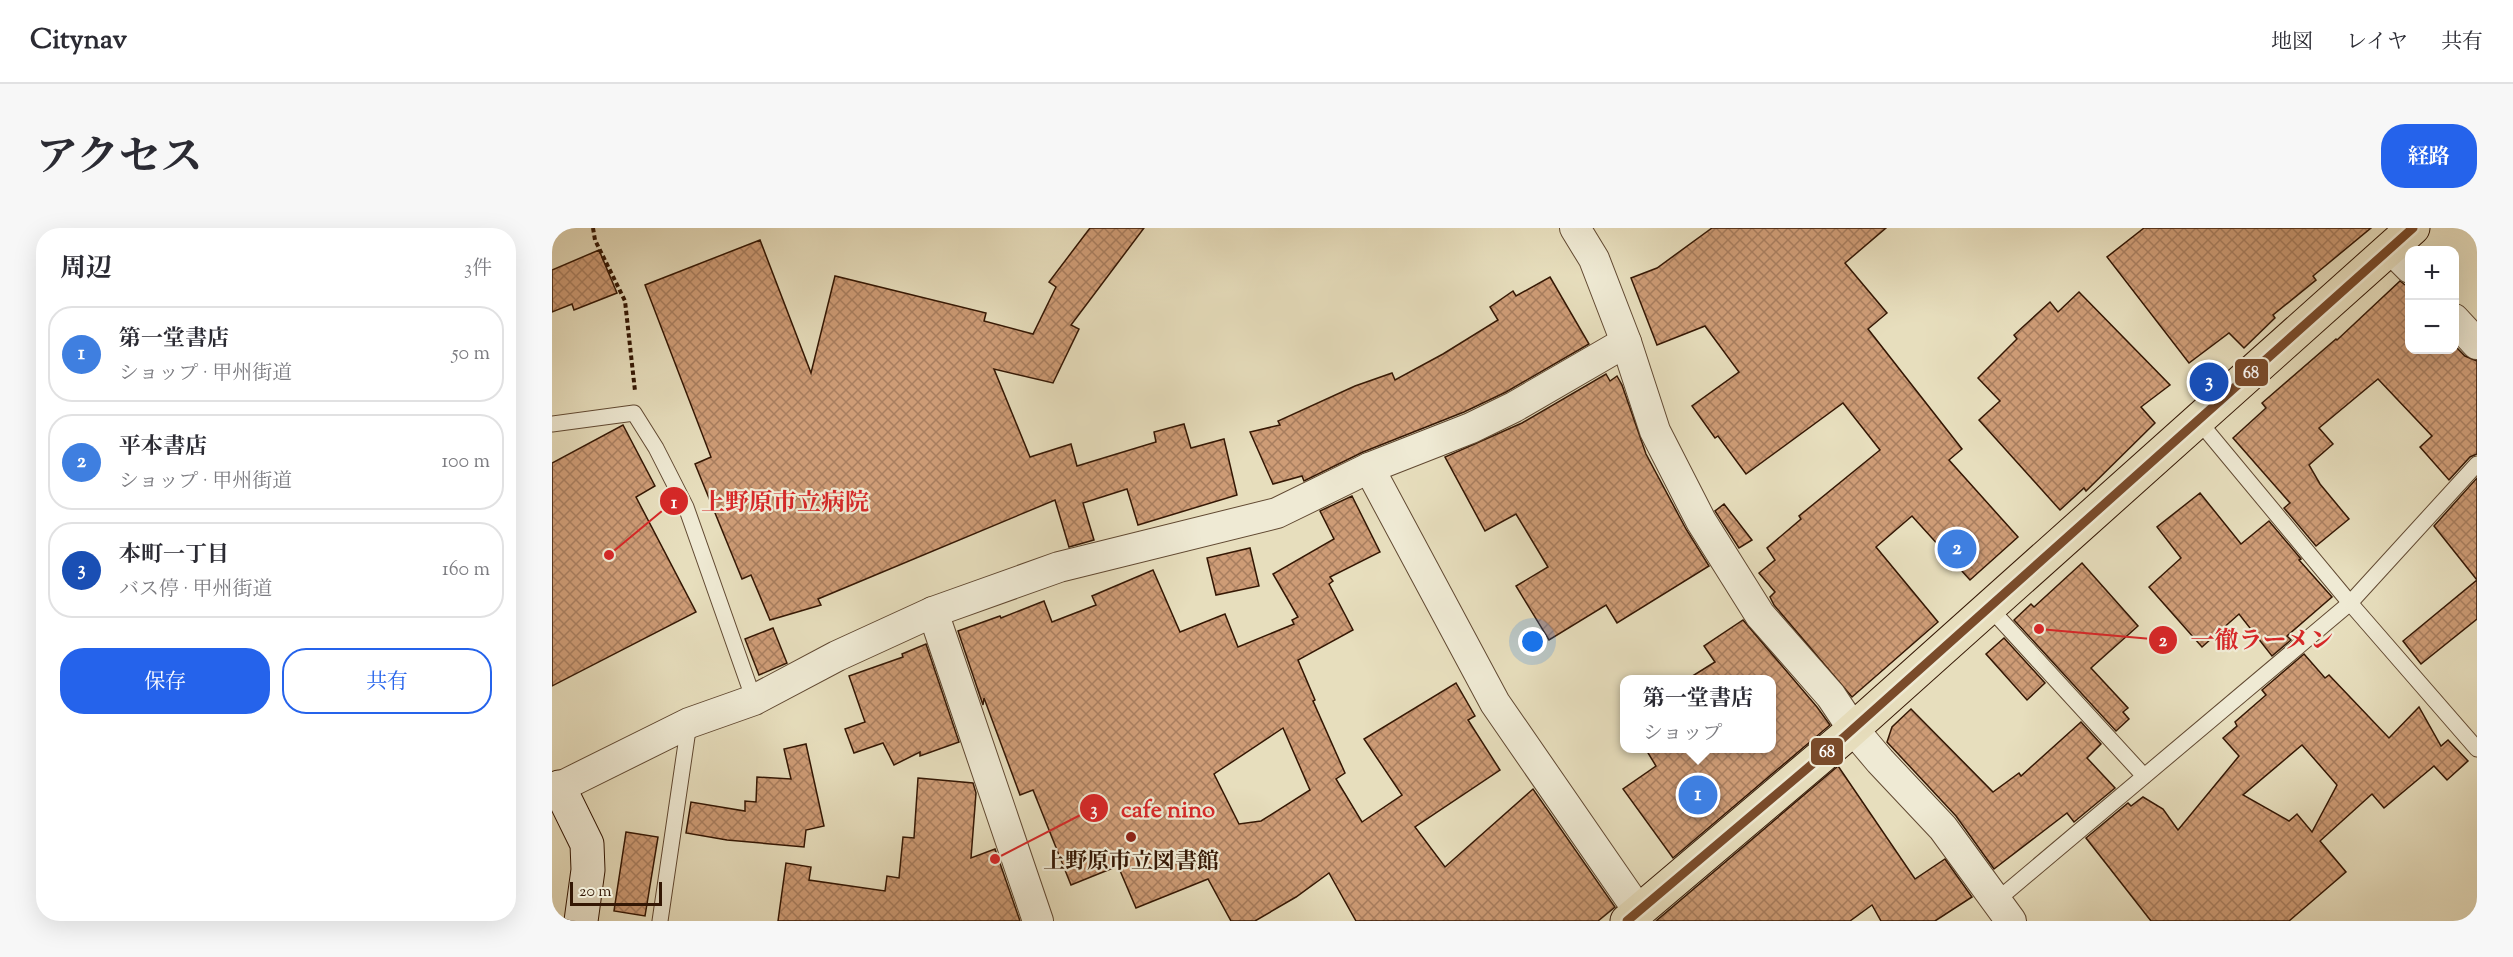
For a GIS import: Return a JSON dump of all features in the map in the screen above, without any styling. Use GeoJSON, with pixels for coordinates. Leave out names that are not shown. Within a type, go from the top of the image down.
{"type":"FeatureCollection","features":[{"type":"Feature","properties":{"kind":"highway"},"geometry":{"type":"LineString","coordinates":[[1632,916],[1852,729],[2197,419],[2404,248]]}},
{"type":"Feature","properties":{"kind":"street"},"geometry":{"type":"LineString","coordinates":[[1575,228],[1594,259],[1626,342],[1655,431],[1701,521],[1760,615],[1831,696],[1852,729],[1943,828],[2003,911]]}},
{"type":"Feature","properties":{"kind":"street"},"geometry":{"type":"LineString","coordinates":[[2459,324],[2477,344]]}},
{"type":"Feature","properties":{"kind":"street"},"geometry":{"type":"LineString","coordinates":[[581,921],[588,870],[587,844],[555,789],[689,723],[754,700],[837,657],[933,612],[1059,567],[1277,513],[1369,468],[1471,428],[1514,407],[1626,342]]}},
{"type":"Feature","properties":{"kind":"street"},"geometry":{"type":"LineString","coordinates":[[1369,468],[1495,703],[1632,916]]}},
{"type":"Feature","properties":{"kind":"street"},"geometry":{"type":"LineString","coordinates":[[933,612],[1038,921]]}},
{"type":"Feature","properties":{"kind":"lane"},"geometry":{"type":"LineString","coordinates":[[552,424],[634,413],[657,448],[686,507],[754,700]]}},
{"type":"Feature","properties":{"kind":"lane"},"geometry":{"type":"LineString","coordinates":[[2197,419],[2350,603],[2477,748]]}},
{"type":"Feature","properties":{"kind":"lane"},"geometry":{"type":"LineString","coordinates":[[2003,911],[2144,776],[2350,603],[2477,464]]}},
{"type":"Feature","properties":{"kind":"lane"},"geometry":{"type":"LineString","coordinates":[[1988,606],[2144,776]]}},
{"type":"Feature","properties":{"kind":"lane"},"geometry":{"type":"LineString","coordinates":[[660,921],[689,723]]}},
{"type":"Feature","properties":{"kind":"path"},"geometry":{"type":"LineString","coordinates":[[593,228],[595,240],[625,301],[635,384],[634,413]]}},
{"type":"Feature","properties":{"kind":"building"},"geometry":{"type":"Polygon","coordinates":[[[1090,228],[1144,228],[1071,325],[1079,329],[1053,383],[994,369],[1030,457],[1071,444],[1077,466],[1156,442],[1154,432],[1184,424],[1191,448],[1224,439],[1237,495],[1138,525],[1127,489],[1083,503],[1094,540],[1069,547],[1055,500],[818,599],[821,605],[770,620],[751,575],[742,579],[695,464],[711,457],[645,285],[760,240],[811,373],[835,276],[986,313],[984,321],[1033,334],[1056,287],[1049,282],[1090,228]]]}},
{"type":"Feature","properties":{"kind":"building"},"geometry":{"type":"Polygon","coordinates":[[[1712,228],[1886,228],[1845,263],[1887,313],[1868,329],[1962,449],[1949,460],[2018,537],[1970,580],[1912,516],[1876,547],[1938,622],[1852,697],[1774,605],[1770,597],[1775,592],[1759,573],[1775,560],[1767,548],[1801,519],[1799,516],[1880,450],[1843,403],[1746,474],[1718,436],[1715,438],[1692,406],[1739,372],[1705,326],[1657,345],[1631,278],[1657,268],[1712,228]]]}},
{"type":"Feature","properties":{"kind":"building"},"geometry":{"type":"Polygon","coordinates":[[[2144,228],[2371,228],[2313,276],[2316,280],[2273,315],[2275,318],[2244,348],[2229,333],[2189,363],[2107,257],[2144,228]]]}},
{"type":"Feature","properties":{"kind":"building"},"geometry":{"type":"Polygon","coordinates":[[[599,250],[617,293],[574,310],[572,304],[552,312],[552,270],[599,250]]]}},
{"type":"Feature","properties":{"kind":"building"},"geometry":{"type":"Polygon","coordinates":[[[1550,277],[1589,344],[1506,392],[1464,412],[1363,452],[1304,481],[1302,476],[1273,484],[1250,432],[1280,425],[1278,421],[1355,386],[1392,373],[1395,380],[1498,320],[1490,307],[1513,291],[1516,296],[1550,277]]]}},
{"type":"Feature","properties":{"kind":"building"},"geometry":{"type":"Polygon","coordinates":[[[2400,281],[2405,285],[2405,354],[2459,354],[2459,350],[2465,356],[2477,361],[2477,454],[2470,457],[2449,480],[2420,447],[2432,436],[2378,379],[2319,428],[2333,444],[2309,465],[2320,484],[2349,519],[2316,546],[2284,508],[2290,503],[2233,438],[2266,408],[2262,403],[2337,340],[2400,281]]]}},
{"type":"Feature","properties":{"kind":"building"},"geometry":{"type":"Polygon","coordinates":[[[2079,292],[2170,385],[2141,407],[2155,423],[2086,491],[2084,488],[2060,510],[1979,420],[2000,401],[1978,378],[2017,339],[2014,335],[2050,302],[2058,312],[2079,292]]]}},
{"type":"Feature","properties":{"kind":"building"},"geometry":{"type":"Polygon","coordinates":[[[1606,374],[1610,381],[1617,376],[1622,385],[1646,454],[1686,529],[1709,566],[1617,623],[1606,605],[1549,640],[1516,586],[1548,567],[1516,514],[1485,531],[1445,457],[1522,423],[1606,374]]]}},
{"type":"Feature","properties":{"kind":"building"},"geometry":{"type":"Polygon","coordinates":[[[623,425],[655,486],[636,497],[696,612],[552,686],[552,463],[623,425]]]}},
{"type":"Feature","properties":{"kind":"building"},"geometry":{"type":"Polygon","coordinates":[[[2477,478],[2477,580],[2434,526],[2477,478]]]}},
{"type":"Feature","properties":{"kind":"building"},"geometry":{"type":"Polygon","coordinates":[[[2200,493],[2241,544],[2269,521],[2332,597],[2287,636],[2291,640],[2272,656],[2239,614],[2202,647],[2149,587],[2181,558],[2157,527],[2200,493]]]}},
{"type":"Feature","properties":{"kind":"building"},"geometry":{"type":"Polygon","coordinates":[[[1352,496],[1380,552],[1330,577],[1333,581],[1329,584],[1353,630],[1298,660],[1315,700],[1313,701],[1345,773],[1336,779],[1362,822],[1402,795],[1364,739],[1456,683],[1475,716],[1468,720],[1500,770],[1415,827],[1445,867],[1533,789],[1615,907],[1598,921],[1356,921],[1329,873],[1296,897],[1255,921],[1231,921],[1208,879],[1136,908],[1118,866],[1071,885],[1033,790],[1020,795],[984,698],[983,705],[958,631],[1000,616],[1001,618],[1044,601],[1052,622],[1096,605],[1092,596],[1153,570],[1180,632],[1225,614],[1238,647],[1294,624],[1292,620],[1298,617],[1273,574],[1334,539],[1320,511],[1352,496]],[[1283,728],[1214,774],[1239,824],[1261,821],[1310,790],[1283,728]]]}},
{"type":"Feature","properties":{"kind":"building"},"geometry":{"type":"Polygon","coordinates":[[[1724,504],[1752,540],[1739,548],[1715,511],[1724,504]]]}},
{"type":"Feature","properties":{"kind":"building"},"geometry":{"type":"Polygon","coordinates":[[[1250,548],[1259,586],[1216,595],[1207,558],[1250,548]]]}},
{"type":"Feature","properties":{"kind":"building"},"geometry":{"type":"Polygon","coordinates":[[[2082,563],[2138,626],[2091,668],[2128,708],[2123,712],[2129,719],[2116,731],[2014,620],[2031,604],[2034,607],[2082,563]]]}},
{"type":"Feature","properties":{"kind":"building"},"geometry":{"type":"Polygon","coordinates":[[[2477,580],[2477,619],[2421,664],[2403,641],[2477,580]]]}},
{"type":"Feature","properties":{"kind":"building"},"geometry":{"type":"Polygon","coordinates":[[[1743,620],[1830,725],[1673,858],[1623,789],[1656,766],[1648,753],[1776,753],[1776,675],[1694,675],[1715,662],[1704,646],[1743,620]]]}},
{"type":"Feature","properties":{"kind":"building"},"geometry":{"type":"Polygon","coordinates":[[[773,628],[787,663],[759,675],[745,639],[773,628]]]}},
{"type":"Feature","properties":{"kind":"building"},"geometry":{"type":"Polygon","coordinates":[[[2004,638],[2045,683],[2027,700],[1986,654],[2004,638]]]}},
{"type":"Feature","properties":{"kind":"building"},"geometry":{"type":"Polygon","coordinates":[[[926,644],[959,742],[920,756],[920,752],[894,765],[883,743],[854,753],[845,729],[865,722],[849,676],[903,657],[902,654],[926,644]]]}},
{"type":"Feature","properties":{"kind":"building"},"geometry":{"type":"Polygon","coordinates":[[[2304,654],[2325,678],[2329,675],[2389,738],[2419,707],[2441,746],[2448,740],[2468,761],[2447,780],[2434,766],[2384,808],[2372,794],[2320,841],[2346,872],[2289,921],[2151,921],[2086,838],[2128,803],[2131,806],[2143,797],[2163,809],[2178,830],[2239,756],[2223,738],[2237,726],[2235,722],[2266,695],[2262,690],[2304,654]],[[2302,745],[2243,795],[2289,821],[2297,814],[2312,832],[2337,785],[2302,745]]]}},
{"type":"Feature","properties":{"kind":"building"},"geometry":{"type":"Polygon","coordinates":[[[1911,709],[1993,792],[2019,773],[2021,776],[2081,722],[2101,744],[2087,758],[2115,788],[2074,822],[2067,813],[1994,869],[1956,816],[1887,742],[1892,727],[1911,709]]]}},
{"type":"Feature","properties":{"kind":"building"},"geometry":{"type":"Polygon","coordinates":[[[806,744],[824,826],[806,830],[804,847],[727,840],[686,833],[691,802],[745,811],[745,801],[756,802],[757,777],[791,779],[784,749],[806,744]]]}},
{"type":"Feature","properties":{"kind":"building"},"geometry":{"type":"Polygon","coordinates":[[[1838,766],[1915,879],[1945,859],[1972,897],[1935,921],[1881,921],[1872,905],[1850,921],[1656,921],[1838,766]]]}},
{"type":"Feature","properties":{"kind":"building"},"geometry":{"type":"Polygon","coordinates":[[[918,778],[973,783],[976,793],[971,858],[995,849],[1020,921],[778,921],[786,863],[811,867],[809,880],[885,891],[887,876],[899,878],[903,837],[914,838],[918,778]]]}},
{"type":"Feature","properties":{"kind":"building"},"geometry":{"type":"Polygon","coordinates":[[[626,832],[658,837],[645,916],[614,911],[626,832]]]}},
{"type":"Feature","properties":{"kind":"transit line","name":"68"},"geometry":{"type":"LineString","coordinates":[[1627,921],[1843,738],[2413,228]]}},
{"type":"Feature","properties":{"kind":"place","name":"本町一丁目"},"geometry":{"type":"Point","coordinates":[2209,382]}},
{"type":"Feature","properties":{"kind":"place","name":"平本書店"},"geometry":{"type":"Point","coordinates":[1957,549]}},
{"type":"Feature","properties":{"kind":"place","name":"上野原市立病院"},"geometry":{"type":"Point","coordinates":[609,555]}},
{"type":"Feature","properties":{"kind":"place","name":"一徹ラーメン"},"geometry":{"type":"Point","coordinates":[2039,629]}},
{"type":"Feature","properties":{"kind":"place","name":"第一堂書店"},"geometry":{"type":"Point","coordinates":[1698,795]}},
{"type":"Feature","properties":{"kind":"place","name":"上野原市立図書館"},"geometry":{"type":"Point","coordinates":[1131,837]}},
{"type":"Feature","properties":{"kind":"place","name":"cafe nino"},"geometry":{"type":"Point","coordinates":[995,859]}}]}
